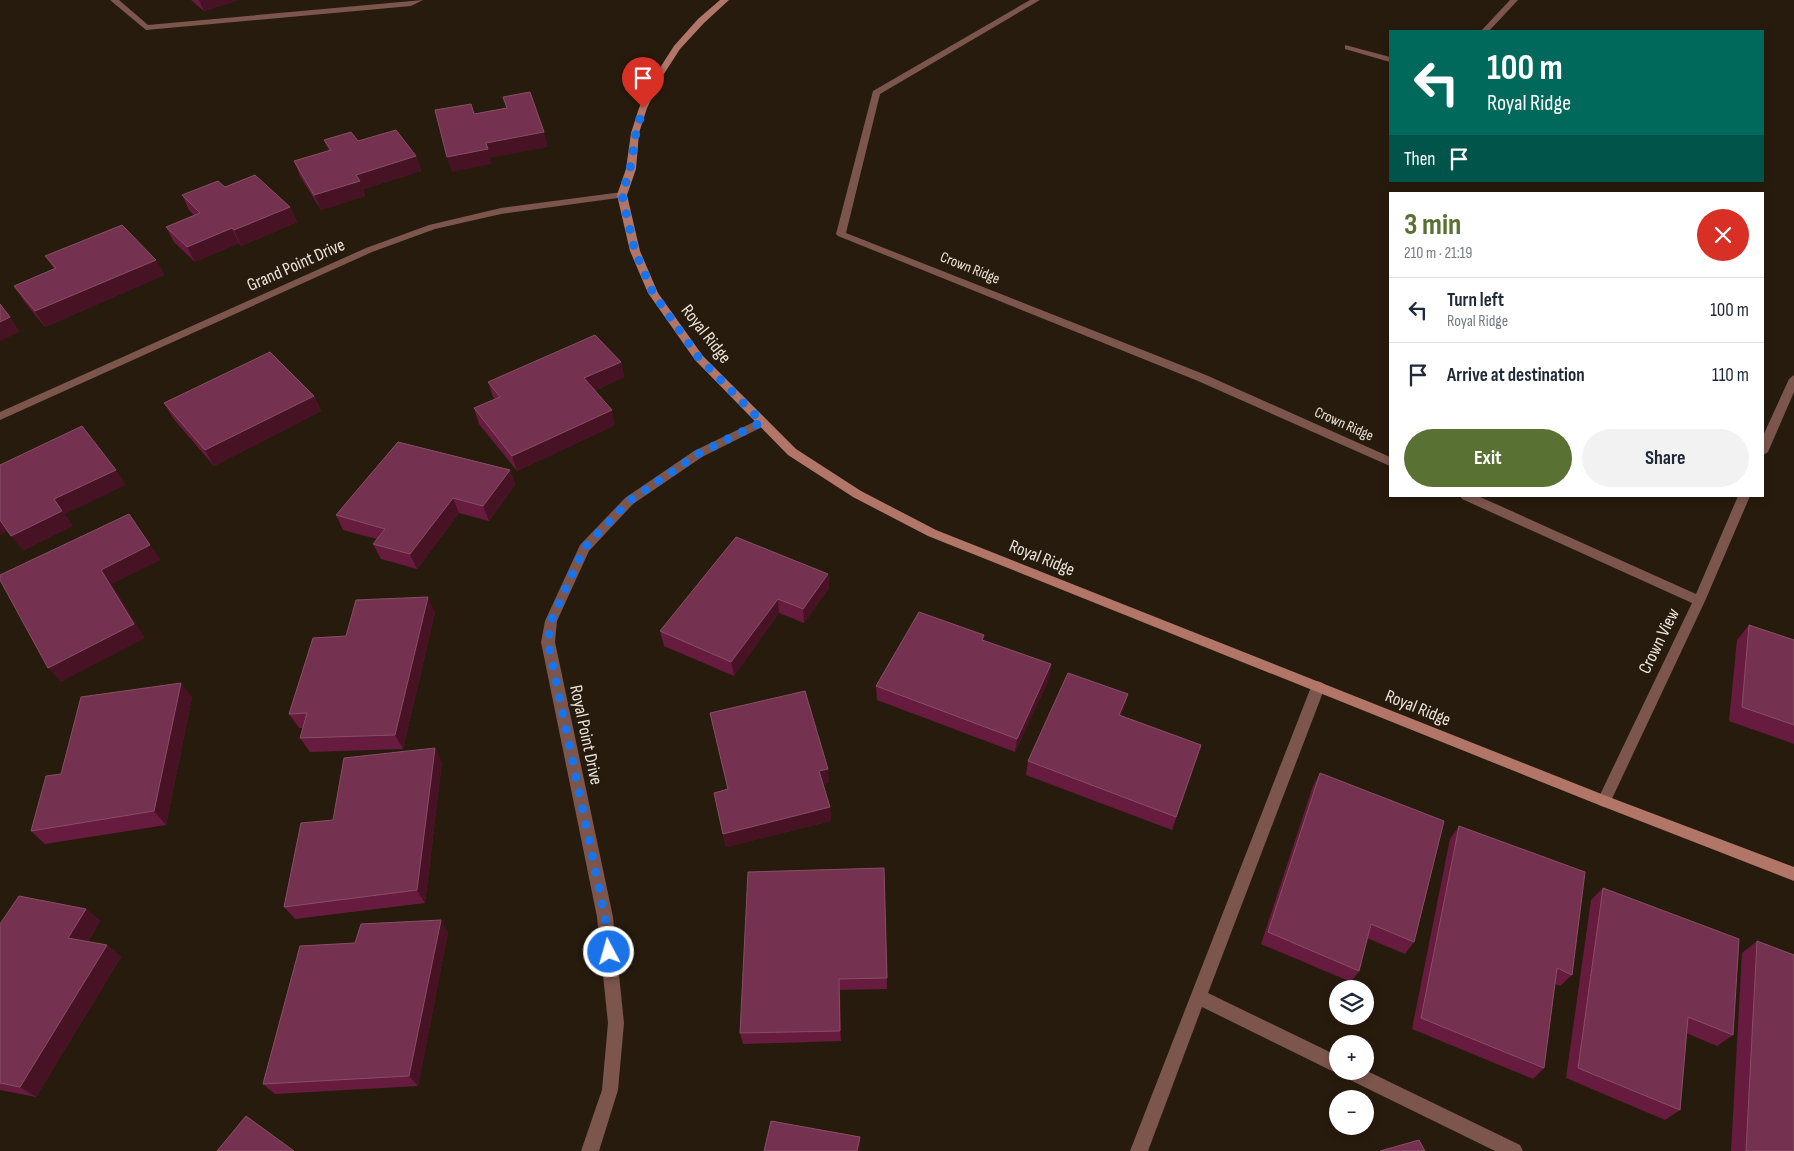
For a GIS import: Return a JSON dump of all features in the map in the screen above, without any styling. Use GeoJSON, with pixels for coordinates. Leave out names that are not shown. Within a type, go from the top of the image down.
{"type":"FeatureCollection","features":[{"type":"Feature","properties":{"kind":"street"},"geometry":{"type":"LineString","coordinates":[[114,0],[146,28],[411,4],[419,0]]}},
{"type":"Feature","properties":{"kind":"street"},"geometry":{"type":"LineString","coordinates":[[622,195],[630,169],[643,108],[658,77],[677,48],[701,21],[725,0]]}},
{"type":"Feature","properties":{"kind":"street","name":"Crown Ridge"},"geometry":{"type":"LineString","coordinates":[[1036,0],[876,92],[841,234],[1202,378],[1389,462]]}},
{"type":"Feature","properties":{"kind":"street"},"geometry":{"type":"LineString","coordinates":[[1486,30],[1514,0]]}},
{"type":"Feature","properties":{"kind":"street"},"geometry":{"type":"LineString","coordinates":[[1348,47],[1389,60]]}},
{"type":"Feature","properties":{"kind":"street","name":"Grand Point Drive"},"geometry":{"type":"LineString","coordinates":[[0,416],[369,250],[432,227],[501,211],[622,195]]}},
{"type":"Feature","properties":{"kind":"street","name":"Royal Ridge"},"geometry":{"type":"LineString","coordinates":[[622,195],[635,251],[653,293],[699,358],[762,422],[800,457],[857,494],[932,533],[1604,801],[1794,874]]}},
{"type":"Feature","properties":{"kind":"street"},"geometry":{"type":"LineString","coordinates":[[1764,447],[1794,379]]}},
{"type":"Feature","properties":{"kind":"street","name":"Royal Point Drive"},"geometry":{"type":"LineString","coordinates":[[590,1151],[610,1090],[616,1023],[605,917],[548,642],[551,621],[584,548],[629,501],[698,454],[762,422]]}},
{"type":"Feature","properties":{"kind":"street"},"geometry":{"type":"LineString","coordinates":[[1468,497],[1699,601]]}},
{"type":"Feature","properties":{"kind":"street","name":"Crown View"},"geometry":{"type":"LineString","coordinates":[[1604,801],[1699,601],[1744,497]]}},
{"type":"Feature","properties":{"kind":"street"},"geometry":{"type":"LineString","coordinates":[[1139,1151],[1318,687]]}},
{"type":"Feature","properties":{"kind":"street"},"geometry":{"type":"LineString","coordinates":[[1198,997],[1329,1061]]}},
{"type":"Feature","properties":{"kind":"street"},"geometry":{"type":"LineString","coordinates":[[1368,1080],[1514,1151]]}},
{"type":"Feature","properties":{"kind":"building"},"geometry":{"type":"Polygon","coordinates":[[[530,92],[544,132],[486,143],[488,149],[447,157],[435,110],[471,104],[474,114],[507,108],[503,97],[530,92]]]}},
{"type":"Feature","properties":{"kind":"building"},"geometry":{"type":"Polygon","coordinates":[[[396,130],[416,156],[356,175],[360,181],[314,195],[294,161],[331,150],[324,140],[351,132],[358,141],[396,130]]]}},
{"type":"Feature","properties":{"kind":"building"},"geometry":{"type":"Polygon","coordinates":[[[255,175],[290,207],[187,247],[166,227],[200,213],[182,195],[218,181],[225,187],[255,175]]]}},
{"type":"Feature","properties":{"kind":"building"},"geometry":{"type":"Polygon","coordinates":[[[122,225],[156,260],[35,311],[14,286],[56,268],[45,256],[122,225]]]}},
{"type":"Feature","properties":{"kind":"building"},"geometry":{"type":"Polygon","coordinates":[[[0,304],[10,317],[0,322],[0,304]]]}},
{"type":"Feature","properties":{"kind":"building"},"geometry":{"type":"Polygon","coordinates":[[[595,335],[621,362],[584,378],[612,410],[512,456],[474,408],[500,397],[488,382],[595,335]]]}},
{"type":"Feature","properties":{"kind":"building"},"geometry":{"type":"Polygon","coordinates":[[[270,352],[314,396],[205,450],[164,403],[270,352]]]}},
{"type":"Feature","properties":{"kind":"building"},"geometry":{"type":"Polygon","coordinates":[[[82,426],[116,470],[54,499],[62,511],[11,536],[0,520],[0,465],[82,426]]]}},
{"type":"Feature","properties":{"kind":"building"},"geometry":{"type":"Polygon","coordinates":[[[398,442],[510,470],[483,506],[453,498],[410,554],[373,544],[385,529],[336,515],[398,442]]]}},
{"type":"Feature","properties":{"kind":"building"},"geometry":{"type":"Polygon","coordinates":[[[129,514],[150,545],[101,570],[134,624],[48,668],[0,580],[0,575],[129,514]]]}},
{"type":"Feature","properties":{"kind":"building"},"geometry":{"type":"Polygon","coordinates":[[[736,537],[828,574],[803,609],[778,599],[731,662],[660,631],[736,537]]]}},
{"type":"Feature","properties":{"kind":"building"},"geometry":{"type":"Polygon","coordinates":[[[428,597],[395,735],[300,738],[307,713],[289,714],[313,638],[346,636],[356,600],[428,597]]]}},
{"type":"Feature","properties":{"kind":"building"},"geometry":{"type":"Polygon","coordinates":[[[919,612],[984,635],[982,640],[1051,664],[1017,739],[876,686],[919,612]]]}},
{"type":"Feature","properties":{"kind":"building"},"geometry":{"type":"Polygon","coordinates":[[[1749,625],[1794,640],[1794,725],[1742,707],[1749,625]]]}},
{"type":"Feature","properties":{"kind":"building"},"geometry":{"type":"Polygon","coordinates":[[[1068,673],[1128,694],[1119,715],[1201,745],[1176,817],[1028,761],[1068,673]]]}},
{"type":"Feature","properties":{"kind":"building"},"geometry":{"type":"Polygon","coordinates":[[[181,683],[154,811],[31,831],[46,776],[61,774],[81,697],[181,683]]]}},
{"type":"Feature","properties":{"kind":"building"},"geometry":{"type":"Polygon","coordinates":[[[805,691],[828,769],[819,771],[830,807],[723,834],[714,793],[728,789],[710,713],[805,691]]]}},
{"type":"Feature","properties":{"kind":"building"},"geometry":{"type":"Polygon","coordinates":[[[435,748],[417,890],[284,907],[301,823],[333,820],[344,758],[435,748]]]}},
{"type":"Feature","properties":{"kind":"building"},"geometry":{"type":"Polygon","coordinates":[[[1320,773],[1444,821],[1414,942],[1371,924],[1359,971],[1268,932],[1320,773]]]}},
{"type":"Feature","properties":{"kind":"building"},"geometry":{"type":"Polygon","coordinates":[[[1459,826],[1585,872],[1572,975],[1557,968],[1544,1068],[1421,1018],[1459,826]]]}},
{"type":"Feature","properties":{"kind":"building"},"geometry":{"type":"Polygon","coordinates":[[[884,868],[887,978],[839,979],[840,1031],[740,1033],[748,872],[884,868]]]}},
{"type":"Feature","properties":{"kind":"building"},"geometry":{"type":"Polygon","coordinates":[[[1603,888],[1739,939],[1733,1035],[1688,1017],[1680,1110],[1578,1068],[1603,888]]]}},
{"type":"Feature","properties":{"kind":"building"},"geometry":{"type":"Polygon","coordinates":[[[19,896],[86,909],[68,938],[107,945],[20,1087],[0,1083],[0,924],[19,896]]]}},
{"type":"Feature","properties":{"kind":"building"},"geometry":{"type":"Polygon","coordinates":[[[441,920],[409,1076],[263,1084],[300,946],[355,943],[361,924],[441,920]]]}},
{"type":"Feature","properties":{"kind":"building"},"geometry":{"type":"Polygon","coordinates":[[[1757,941],[1794,955],[1794,1151],[1746,1151],[1757,941]]]}},
{"type":"Feature","properties":{"kind":"building"},"geometry":{"type":"Polygon","coordinates":[[[246,1116],[294,1151],[217,1151],[246,1116]]]}},
{"type":"Feature","properties":{"kind":"building"},"geometry":{"type":"Polygon","coordinates":[[[771,1121],[860,1137],[857,1151],[764,1151],[771,1121]]]}},
{"type":"Feature","properties":{"kind":"building"},"geometry":{"type":"Polygon","coordinates":[[[1419,1140],[1425,1151],[1380,1151],[1419,1140]]]}},
{"type":"Feature","properties":{"kind":"route"},"geometry":{"type":"LineString","coordinates":[[609,952],[605,917],[548,642],[551,621],[584,548],[629,501],[698,454],[762,422],[699,358],[653,293],[635,251],[622,195],[630,169],[636,133],[643,108]]}}]}
